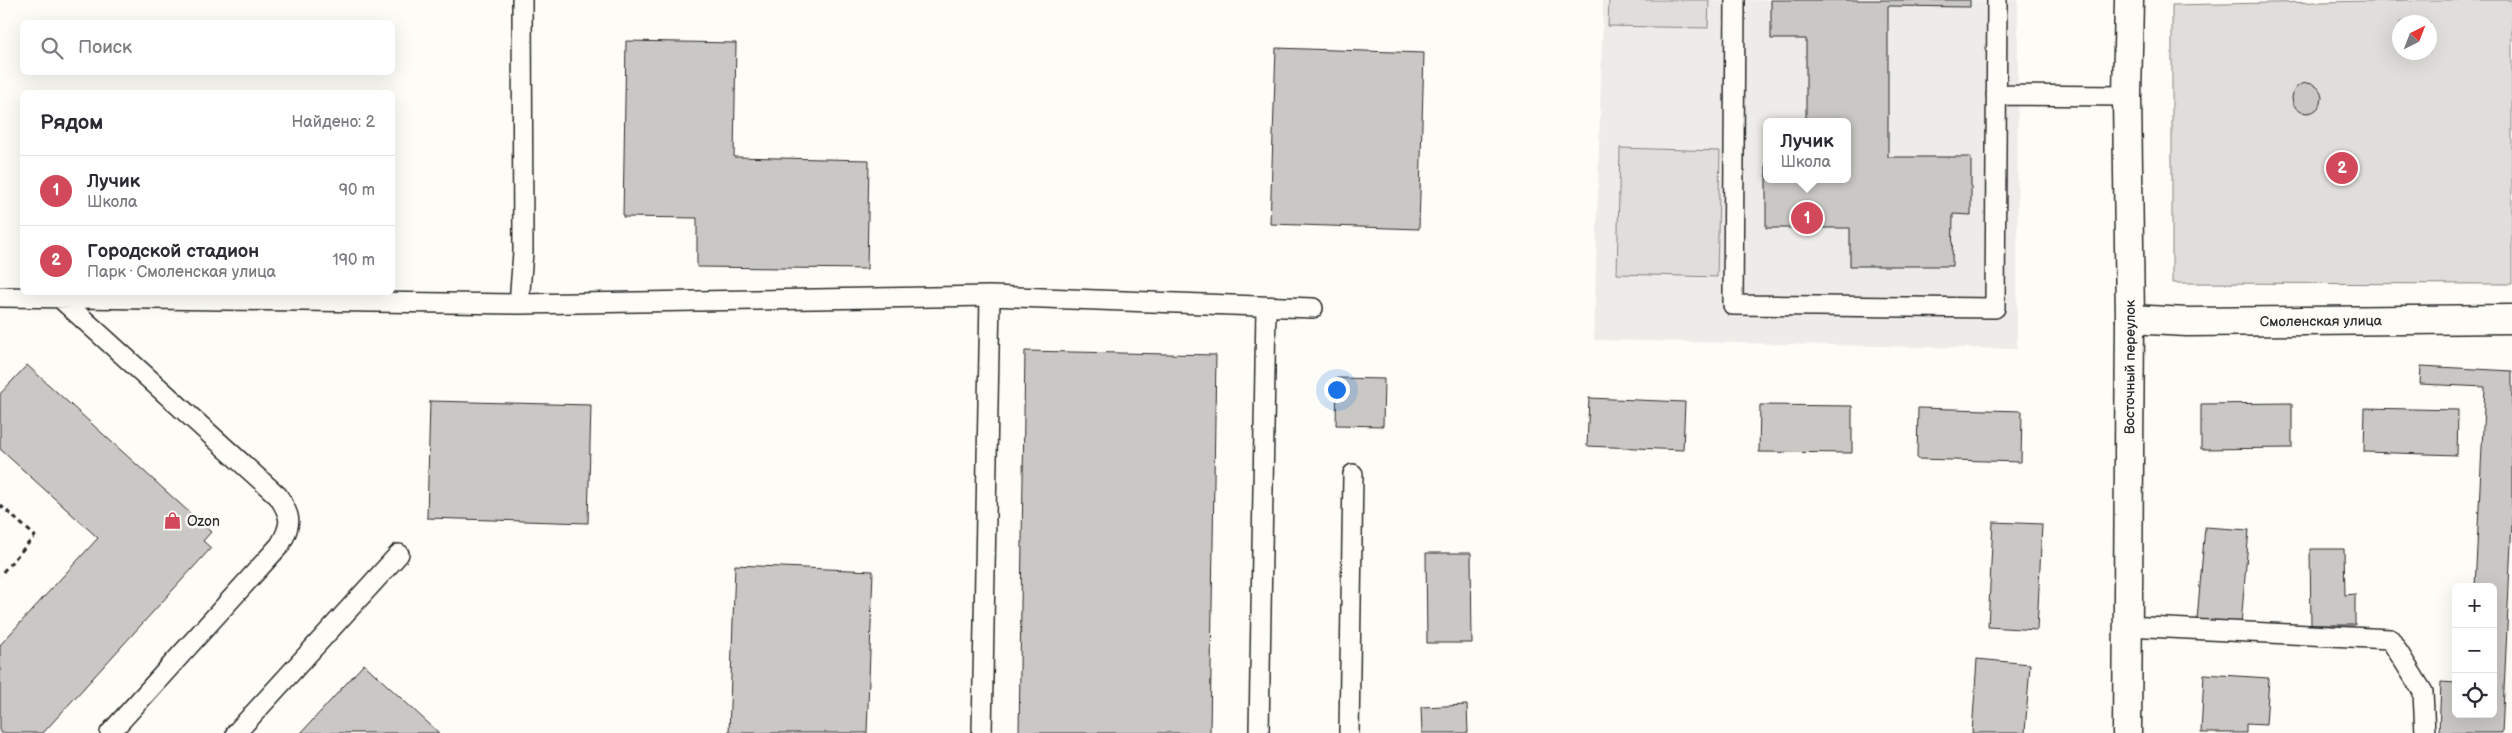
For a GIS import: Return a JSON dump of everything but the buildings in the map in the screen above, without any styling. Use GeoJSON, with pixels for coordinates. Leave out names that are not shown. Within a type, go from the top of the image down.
{"type":"FeatureCollection","features":[{"type":"Feature","properties":{"kind":"street","name":"Восточный переулок"},"geometry":{"type":"LineString","coordinates":[[2127,733],[2130,319],[2127,96],[2129,0]]}},
{"type":"Feature","properties":{"kind":"street","name":"Смоленская улица"},"geometry":{"type":"LineString","coordinates":[[2130,319],[2187,322],[2512,319]]}},
{"type":"Feature","properties":{"kind":"lane"},"geometry":{"type":"LineString","coordinates":[[519,304],[523,252],[522,0]]}},
{"type":"Feature","properties":{"kind":"lane"},"geometry":{"type":"LineString","coordinates":[[1735,0],[1733,305],[1995,308],[1997,0]]}},
{"type":"Feature","properties":{"kind":"lane"},"geometry":{"type":"LineString","coordinates":[[1996,95],[2127,96]]}},
{"type":"Feature","properties":{"kind":"lane"},"geometry":{"type":"LineString","coordinates":[[982,733],[990,296]]}},
{"type":"Feature","properties":{"kind":"lane"},"geometry":{"type":"LineString","coordinates":[[0,297],[519,304],[713,303],[990,296],[1313,308]]}},
{"type":"Feature","properties":{"kind":"lane"},"geometry":{"type":"LineString","coordinates":[[60,298],[278,496],[289,512],[289,530],[280,546],[110,733]]}},
{"type":"Feature","properties":{"kind":"lane"},"geometry":{"type":"LineString","coordinates":[[1258,733],[1266,307]]}},
{"type":"Feature","properties":{"kind":"lane"},"geometry":{"type":"LineString","coordinates":[[1349,733],[1353,474]]}},
{"type":"Feature","properties":{"kind":"lane"},"geometry":{"type":"LineString","coordinates":[[236,733],[399,554]]}},
{"type":"Feature","properties":{"kind":"lane"},"geometry":{"type":"LineString","coordinates":[[2127,626],[2390,639],[2423,692],[2424,733]]}},
{"type":"Feature","properties":{"kind":"path"},"geometry":{"type":"LineString","coordinates":[[0,505],[35,536],[0,575]]}},
{"type":"Feature","properties":{"kind":"shaded area"},"geometry":{"type":"Polygon","coordinates":[[[1603,0],[2018,0],[2017,349],[1594,340],[1603,0]]]}},
{"type":"Feature","properties":{"kind":"shaded area"},"geometry":{"type":"Polygon","coordinates":[[[1609,0],[1709,0],[1708,28],[1608,26],[1609,0]]]}},
{"type":"Feature","properties":{"kind":"shaded area"},"geometry":{"type":"Polygon","coordinates":[[[2512,0],[2512,284],[2172,283],[2172,5],[2512,0]]]}},
{"type":"Feature","properties":{"kind":"shaded area"},"geometry":{"type":"Polygon","coordinates":[[[1620,148],[1720,151],[1717,277],[1617,274],[1620,148]]]}},
{"type":"Feature","properties":{"kind":"place","name":"Городской стадион"},"geometry":{"type":"Point","coordinates":[2342,168]}},
{"type":"Feature","properties":{"kind":"place","name":"Лучик"},"geometry":{"type":"Point","coordinates":[1807,218]}},
{"type":"Feature","properties":{"kind":"place","name":"Ozon"},"geometry":{"type":"Point","coordinates":[173,521]}}]}
